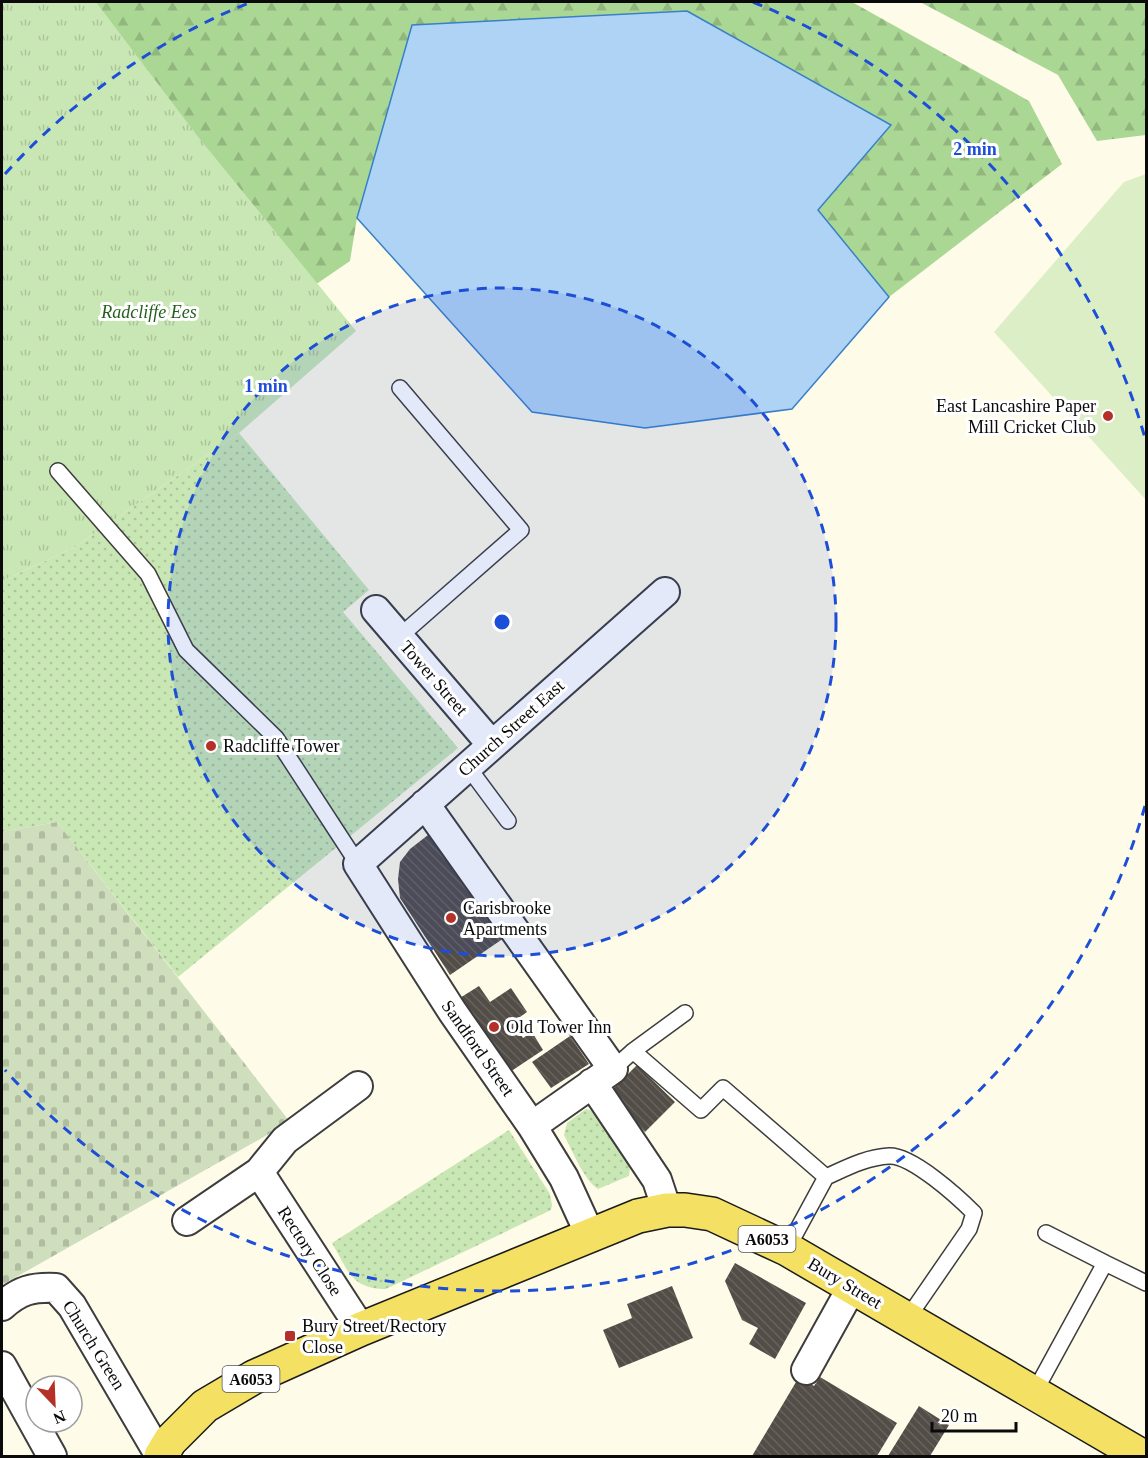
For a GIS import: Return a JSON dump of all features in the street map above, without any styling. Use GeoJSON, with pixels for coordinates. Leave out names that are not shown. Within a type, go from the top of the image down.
{"type":"FeatureCollection","features":[{"type":"Feature","properties":{"kind":"main road","name":"Bury Street"},"geometry":{"type":"LineString","coordinates":[[361,1329],[638,1216],[667,1210],[712,1214],[787,1248],[1142,1456]]}},
{"type":"Feature","properties":{"kind":"main road","name":"A6053"},"geometry":{"type":"LineString","coordinates":[[161,1456],[170,1441],[206,1406],[254,1377],[361,1329]]}},
{"type":"Feature","properties":{"kind":"street","name":"Church Street East"},"geometry":{"type":"LineString","coordinates":[[358,864],[665,592]]}},
{"type":"Feature","properties":{"kind":"street","name":"Tower Street"},"geometry":{"type":"LineString","coordinates":[[376,610],[492,745]]}},
{"type":"Feature","properties":{"kind":"street"},"geometry":{"type":"LineString","coordinates":[[425,804],[613,1068],[667,1210]]}},
{"type":"Feature","properties":{"kind":"street","name":"Sandford Street"},"geometry":{"type":"LineString","coordinates":[[358,864],[452,1011],[532,1126],[564,1178],[591,1236]]}},
{"type":"Feature","properties":{"kind":"street"},"geometry":{"type":"LineString","coordinates":[[532,1126],[613,1068]]}},
{"type":"Feature","properties":{"kind":"street"},"geometry":{"type":"LineString","coordinates":[[187,1221],[260,1172],[285,1140],[358,1086]]}},
{"type":"Feature","properties":{"kind":"street","name":"Rectory Close"},"geometry":{"type":"LineString","coordinates":[[260,1172],[361,1329]]}},
{"type":"Feature","properties":{"kind":"street","name":"Church Green"},"geometry":{"type":"LineString","coordinates":[[2,1306],[12,1297],[36,1287],[56,1288],[72,1306],[161,1456]]}},
{"type":"Feature","properties":{"kind":"street"},"geometry":{"type":"LineString","coordinates":[[806,1370],[852,1287]]}},
{"type":"Feature","properties":{"kind":"street"},"geometry":{"type":"LineString","coordinates":[[2,1365],[52,1456]]}},
{"type":"Feature","properties":{"kind":"lane"},"geometry":{"type":"LineString","coordinates":[[399,637],[521,530],[400,388]]}},
{"type":"Feature","properties":{"kind":"lane"},"geometry":{"type":"LineString","coordinates":[[58,471],[148,574],[186,650],[276,738],[358,864]]}},
{"type":"Feature","properties":{"kind":"lane"},"geometry":{"type":"LineString","coordinates":[[468,767],[508,821]]}},
{"type":"Feature","properties":{"kind":"lane"},"geometry":{"type":"LineString","coordinates":[[685,1013],[613,1068],[701,1110],[723,1088],[826,1177]]}},
{"type":"Feature","properties":{"kind":"lane"},"geometry":{"type":"LineString","coordinates":[[787,1248],[826,1177],[862,1161],[891,1156],[916,1166],[956,1196],[974,1213],[969,1228],[906,1319]]}},
{"type":"Feature","properties":{"kind":"lane"},"geometry":{"type":"LineString","coordinates":[[1046,1233],[1146,1282]]}},
{"type":"Feature","properties":{"kind":"lane"},"geometry":{"type":"LineString","coordinates":[[1034,1393],[1105,1263]]}},
{"type":"Feature","properties":{"kind":"green space"},"geometry":{"type":"Polygon","coordinates":[[[2,2],[852,2],[1029,101],[1062,164],[889,297],[818,210],[890,125],[687,11],[412,25],[357,218],[350,261],[264,320],[2,2]]]}},
{"type":"Feature","properties":{"kind":"green space","name":"Radcliffe Ees"},"geometry":{"type":"Polygon","coordinates":[[[2,2],[96,2],[199,138],[356,331],[239,433],[75,547],[2,581],[2,2]]]}},
{"type":"Feature","properties":{"kind":"green space"},"geometry":{"type":"Polygon","coordinates":[[[920,2],[1146,2],[1146,135],[1097,141],[1058,75],[920,2]]]}},
{"type":"Feature","properties":{"kind":"green space","name":"East Lancashire Paper Mill Cricket Club"},"geometry":{"type":"Polygon","coordinates":[[[1146,174],[1146,500],[994,332],[1124,182],[1146,174]]]}},
{"type":"Feature","properties":{"kind":"green space"},"geometry":{"type":"Polygon","coordinates":[[[239,433],[369,590],[343,612],[458,748],[178,977],[57,822],[2,832],[2,581],[75,547],[239,433]]]}},
{"type":"Feature","properties":{"kind":"green space"},"geometry":{"type":"Polygon","coordinates":[[[57,822],[290,1122],[2,1285],[2,832],[57,822]]]}},
{"type":"Feature","properties":{"kind":"green space"},"geometry":{"type":"Polygon","coordinates":[[[586,1109],[593,1111],[598,1117],[630,1167],[629,1176],[598,1189],[583,1172],[564,1135],[567,1123],[586,1109]]]}},
{"type":"Feature","properties":{"kind":"green space"},"geometry":{"type":"Polygon","coordinates":[[[509,1130],[550,1194],[551,1210],[386,1289],[365,1286],[352,1276],[332,1243],[509,1130]]]}},
{"type":"Feature","properties":{"kind":"water"},"geometry":{"type":"Polygon","coordinates":[[[687,11],[891,125],[818,210],[889,297],[792,409],[645,428],[532,412],[357,218],[412,25],[687,11]]]}},
{"type":"Feature","properties":{"kind":"building","name":"Carisbrooke Apartments"},"geometry":{"type":"Polygon","coordinates":[[[428,835],[504,938],[450,975],[400,898],[398,879],[400,862],[410,849],[428,835]]]}},
{"type":"Feature","properties":{"kind":"building","name":"Old Tower Inn"},"geometry":{"type":"Polygon","coordinates":[[[479,986],[490,1002],[511,988],[527,1012],[513,1022],[523,1038],[532,1032],[543,1050],[504,1076],[455,1001],[479,986]]]}},
{"type":"Feature","properties":{"kind":"building"},"geometry":{"type":"Polygon","coordinates":[[[570,1036],[589,1064],[551,1088],[532,1062],[570,1036]]]}},
{"type":"Feature","properties":{"kind":"building"},"geometry":{"type":"Polygon","coordinates":[[[637,1065],[675,1102],[645,1132],[607,1095],[637,1065]]]}},
{"type":"Feature","properties":{"kind":"building"},"geometry":{"type":"Polygon","coordinates":[[[735,1263],[806,1303],[775,1359],[749,1344],[758,1328],[742,1320],[725,1281],[735,1263]]]}},
{"type":"Feature","properties":{"kind":"building"},"geometry":{"type":"Polygon","coordinates":[[[672,1286],[693,1338],[619,1368],[603,1330],[632,1318],[627,1304],[672,1286]]]}},
{"type":"Feature","properties":{"kind":"building"},"geometry":{"type":"Polygon","coordinates":[[[799,1377],[814,1386],[820,1377],[897,1423],[877,1456],[752,1456],[799,1377]]]}},
{"type":"Feature","properties":{"kind":"building"},"geometry":{"type":"Polygon","coordinates":[[[919,1406],[949,1425],[930,1456],[888,1456],[919,1406]]]}},
{"type":"Feature","properties":{"kind":"place","name":"East Lancashire Paper Mill Cricket Club"},"geometry":{"type":"Point","coordinates":[1108,416]}},
{"type":"Feature","properties":{"kind":"place","name":"Radcliffe Tower"},"geometry":{"type":"Point","coordinates":[211,746]}},
{"type":"Feature","properties":{"kind":"place","name":"Carisbrooke Apartments"},"geometry":{"type":"Point","coordinates":[451,918]}},
{"type":"Feature","properties":{"kind":"place","name":"Old Tower Inn"},"geometry":{"type":"Point","coordinates":[494,1027]}},
{"type":"Feature","properties":{"kind":"place","name":"Bury Street/Rectory Close"},"geometry":{"type":"Point","coordinates":[290,1336]}}]}
